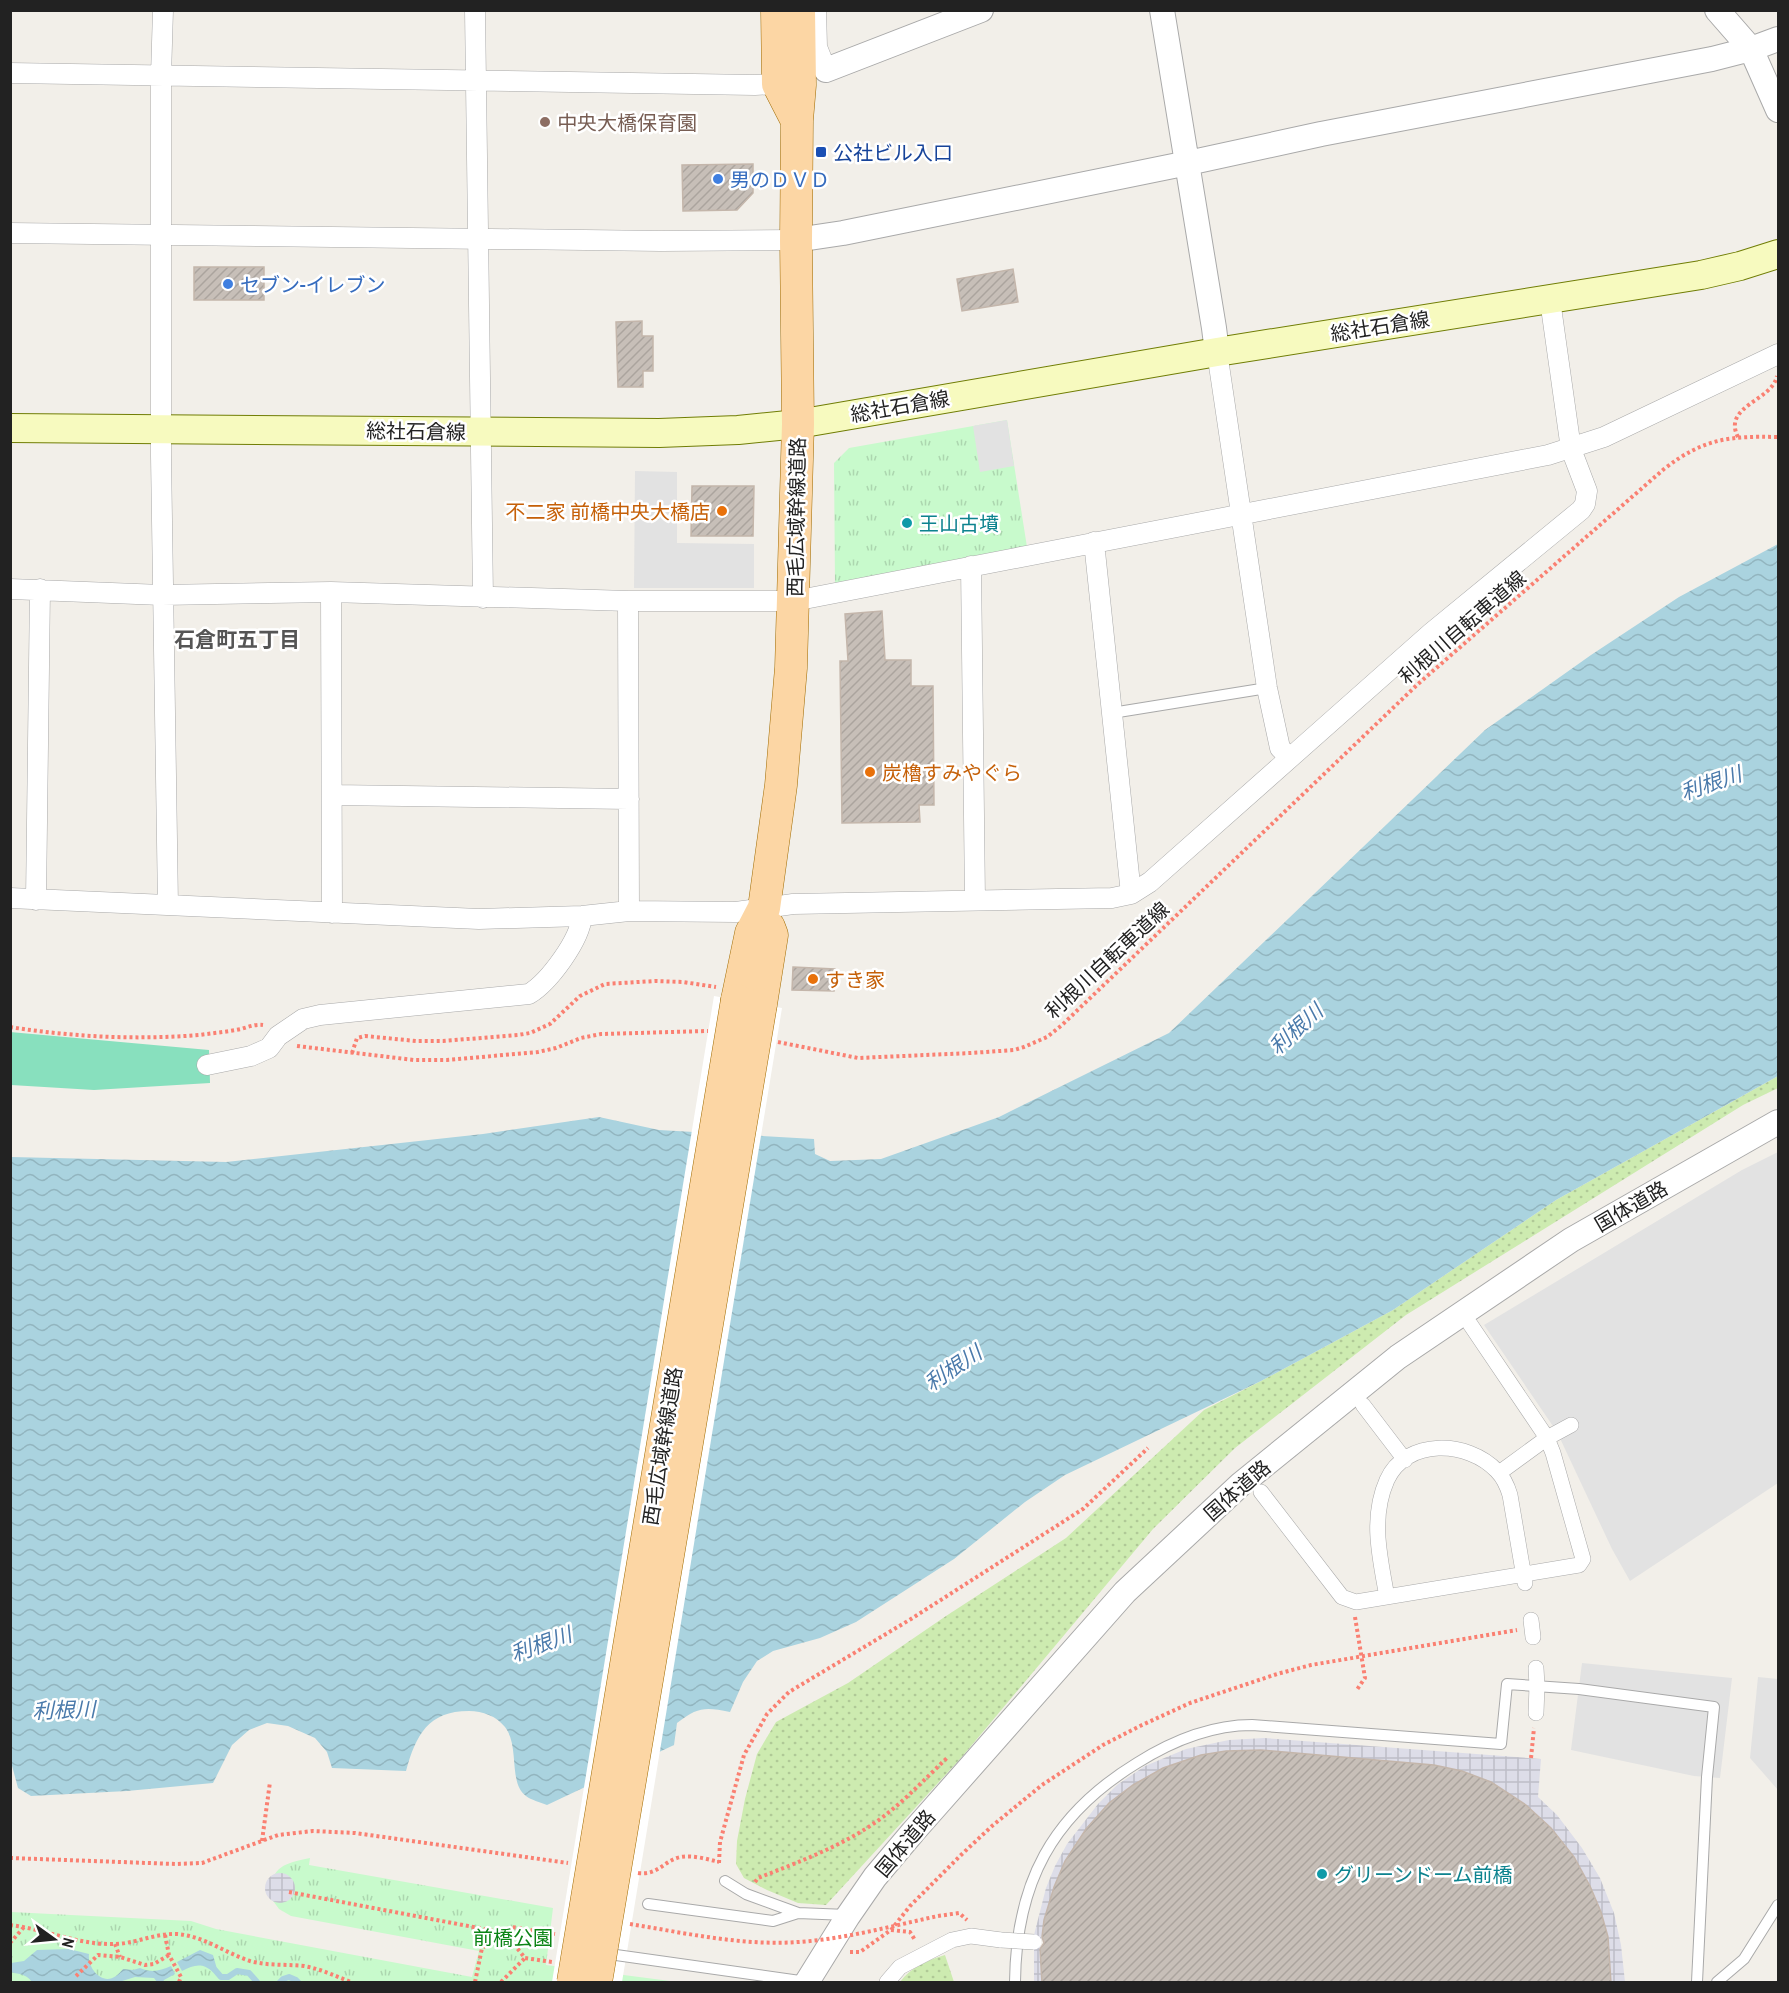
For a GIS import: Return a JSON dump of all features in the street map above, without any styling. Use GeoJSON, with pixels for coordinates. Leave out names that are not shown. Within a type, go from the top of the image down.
{"type":"FeatureCollection","features":[{"type":"Feature","properties":{"kind":"main road","name":"西毛広域幹線道路"},"geometry":{"type":"LineString","coordinates":[[777,10],[771,85],[797,120]]}},
{"type":"Feature","properties":{"kind":"main road","name":"西毛広域幹線道路"},"geometry":{"type":"LineString","coordinates":[[573,1983],[740,998],[772,935],[764,910],[782,774],[794,601],[798,424],[796,240],[797,120],[800,85],[799,10]]}},
{"type":"Feature","properties":{"kind":"main road","name":"総社石倉線"},"geometry":{"type":"LineString","coordinates":[[10,428],[482,432],[738,430],[798,424],[1216,352],[1701,275],[1779,254]]}},
{"type":"Feature","properties":{"kind":"main road","name":"西毛広域幹線道路"},"geometry":{"type":"LineString","coordinates":[[596,1983],[740,998]]}},
{"type":"Feature","properties":{"kind":"street"},"geometry":{"type":"LineString","coordinates":[[163,10],[160,234],[162,595],[168,905]]}},
{"type":"Feature","properties":{"kind":"street"},"geometry":{"type":"LineString","coordinates":[[475,10],[483,598]]}},
{"type":"Feature","properties":{"kind":"street"},"geometry":{"type":"LineString","coordinates":[[10,73],[771,85],[762,10]]}},
{"type":"Feature","properties":{"kind":"street"},"geometry":{"type":"LineString","coordinates":[[816,10],[818,47],[826,70],[981,10]]}},
{"type":"Feature","properties":{"kind":"street"},"geometry":{"type":"LineString","coordinates":[[1162,10],[1188,163],[1267,688],[1280,748],[1289,757]]}},
{"type":"Feature","properties":{"kind":"street"},"geometry":{"type":"LineString","coordinates":[[1717,10],[1751,50],[1779,110]]}},
{"type":"Feature","properties":{"kind":"street"},"geometry":{"type":"LineString","coordinates":[[10,233],[661,241],[796,240],[843,233],[1321,134],[1712,59],[1751,50],[1779,39]]}},
{"type":"Feature","properties":{"kind":"street"},"geometry":{"type":"LineString","coordinates":[[10,898],[479,920],[582,916],[629,911],[736,912],[764,910],[793,904],[1112,898],[1131,894],[1150,882],[1431,633],[1581,510],[1585,504],[1587,491],[1571,449],[1550,300]]}},
{"type":"Feature","properties":{"kind":"street"},"geometry":{"type":"LineString","coordinates":[[10,589],[162,595],[331,592],[628,601],[794,601],[1548,455],[1604,437],[1775,356]]}},
{"type":"Feature","properties":{"kind":"street"},"geometry":{"type":"LineString","coordinates":[[1094,542],[1131,894]]}},
{"type":"Feature","properties":{"kind":"street"},"geometry":{"type":"LineString","coordinates":[[971,566],[975,900]]}},
{"type":"Feature","properties":{"kind":"street"},"geometry":{"type":"LineString","coordinates":[[36,900],[40,590]]}},
{"type":"Feature","properties":{"kind":"street"},"geometry":{"type":"LineString","coordinates":[[331,592],[332,913]]}},
{"type":"Feature","properties":{"kind":"street"},"geometry":{"type":"LineString","coordinates":[[628,601],[629,911]]}},
{"type":"Feature","properties":{"kind":"street"},"geometry":{"type":"LineString","coordinates":[[333,795],[629,799]]}},
{"type":"Feature","properties":{"kind":"street"},"geometry":{"type":"LineString","coordinates":[[207,1065],[251,1056],[268,1048],[278,1036],[303,1019],[320,1015],[529,994],[547,979],[569,948],[582,924],[582,916]]}},
{"type":"Feature","properties":{"kind":"street","name":"国体道路"},"geometry":{"type":"LineString","coordinates":[[807,1982],[848,1916],[875,1878],[913,1832],[1125,1592],[1241,1484],[1398,1357],[1561,1247],[1779,1122]]}},
{"type":"Feature","properties":{"kind":"street"},"geometry":{"type":"LineString","coordinates":[[1261,1492],[1342,1597],[1356,1602],[1524,1578],[1579,1565],[1583,1559],[1553,1453],[1546,1438],[1470,1324]]}},
{"type":"Feature","properties":{"kind":"street"},"geometry":{"type":"LineString","coordinates":[[1362,1405],[1405,1460]]}},
{"type":"Feature","properties":{"kind":"street"},"geometry":{"type":"LineString","coordinates":[[1499,1473],[1546,1438],[1570,1425]]}},
{"type":"Feature","properties":{"kind":"street"},"geometry":{"type":"LineString","coordinates":[[1387,1597],[1379,1551],[1377,1517],[1380,1499],[1395,1467],[1428,1448],[1462,1451],[1482,1460],[1499,1473],[1506,1482],[1524,1578]]}},
{"type":"Feature","properties":{"kind":"street"},"geometry":{"type":"LineString","coordinates":[[1531,1620],[1533,1637]]}},
{"type":"Feature","properties":{"kind":"street"},"geometry":{"type":"LineString","coordinates":[[1536,1668],[1536,1713]]}},
{"type":"Feature","properties":{"kind":"street"},"geometry":{"type":"LineString","coordinates":[[887,1983],[900,1967],[923,1953],[958,1938],[971,1936],[1034,1942]]}},
{"type":"Feature","properties":{"kind":"lane"},"geometry":{"type":"LineString","coordinates":[[1112,713],[1267,688]]}},
{"type":"Feature","properties":{"kind":"lane"},"geometry":{"type":"LineString","coordinates":[[1015,1983],[1021,1920],[1026,1896],[1037,1868],[1052,1840],[1088,1798],[1117,1775],[1164,1746],[1228,1725],[1501,1744],[1507,1684],[1714,1707],[1707,1777],[1697,1983]]}},
{"type":"Feature","properties":{"kind":"lane"},"geometry":{"type":"LineString","coordinates":[[724,1881],[746,1894],[798,1913],[848,1916]]}},
{"type":"Feature","properties":{"kind":"lane"},"geometry":{"type":"LineString","coordinates":[[648,1904],[773,1921],[798,1913]]}},
{"type":"Feature","properties":{"kind":"lane"},"geometry":{"type":"LineString","coordinates":[[1717,1983],[1744,1959],[1779,1905]]}},
{"type":"Feature","properties":{"kind":"lane"},"geometry":{"type":"LineString","coordinates":[[605,1983],[609,1954],[807,1982]]}},
{"type":"Feature","properties":{"kind":"path"},"geometry":{"type":"LineString","coordinates":[[1738,436],[1734,430],[1737,416],[1744,408],[1774,387],[1777,372],[1775,356]]}},
{"type":"Feature","properties":{"kind":"path","name":"利根川自転車道線"},"geometry":{"type":"LineString","coordinates":[[777,1042],[858,1059],[1014,1050],[1047,1037],[1071,1017],[1418,684],[1656,476],[1681,456],[1696,448],[1738,436],[1779,437]]}},
{"type":"Feature","properties":{"kind":"path"},"geometry":{"type":"LineString","coordinates":[[352,1053],[357,1038],[365,1036],[443,1041],[530,1033],[550,1024],[580,996],[605,984],[683,982],[740,998]]}},
{"type":"Feature","properties":{"kind":"path"},"geometry":{"type":"LineString","coordinates":[[10,1027],[86,1036],[128,1037],[200,1035],[258,1024],[268,1026]]}},
{"type":"Feature","properties":{"kind":"path"},"geometry":{"type":"LineString","coordinates":[[289,1043],[307,1048],[414,1060],[469,1059],[538,1052],[581,1038],[602,1034],[654,1031],[709,1032]]}},
{"type":"Feature","properties":{"kind":"path"},"geometry":{"type":"LineString","coordinates":[[724,1881],[718,1862],[720,1842],[744,1755],[767,1714],[789,1692],[911,1619],[1083,1509],[1148,1449]]}},
{"type":"Feature","properties":{"kind":"path"},"geometry":{"type":"LineString","coordinates":[[1354,1617],[1365,1678],[1356,1690]]}},
{"type":"Feature","properties":{"kind":"path"},"geometry":{"type":"LineString","coordinates":[[1531,1758],[1536,1713]]}},
{"type":"Feature","properties":{"kind":"path"},"geometry":{"type":"LineString","coordinates":[[262,1841],[270,1782]]}},
{"type":"Feature","properties":{"kind":"path"},"geometry":{"type":"LineString","coordinates":[[10,1858],[202,1863],[278,1834],[313,1831],[355,1833],[578,1865]]}},
{"type":"Feature","properties":{"kind":"path"},"geometry":{"type":"LineString","coordinates":[[636,1873],[648,1875],[680,1857],[703,1858],[718,1862]]}},
{"type":"Feature","properties":{"kind":"path"},"geometry":{"type":"LineString","coordinates":[[289,1892],[504,1933],[525,1958],[501,1983]]}},
{"type":"Feature","properties":{"kind":"path"},"geometry":{"type":"LineString","coordinates":[[623,1923],[746,1941],[797,1942],[823,1940],[938,1916]]}},
{"type":"Feature","properties":{"kind":"path"},"geometry":{"type":"LineString","coordinates":[[10,1925],[71,1939],[115,1944],[176,1934],[195,1937],[248,1960],[270,1966],[302,1966],[323,1970],[351,1983]]}},
{"type":"Feature","properties":{"kind":"path"},"geometry":{"type":"LineString","coordinates":[[10,1943],[24,1927]]}},
{"type":"Feature","properties":{"kind":"path"},"geometry":{"type":"LineString","coordinates":[[475,1983],[482,1948],[512,1927],[558,1934]]}},
{"type":"Feature","properties":{"kind":"path"},"geometry":{"type":"LineString","coordinates":[[891,1930],[910,1932],[923,1953]]}},
{"type":"Feature","properties":{"kind":"path"},"geometry":{"type":"LineString","coordinates":[[165,1935],[169,1954],[181,1977],[179,1983]]}},
{"type":"Feature","properties":{"kind":"path"},"geometry":{"type":"LineString","coordinates":[[115,1944],[120,1957]]}},
{"type":"Feature","properties":{"kind":"path"},"geometry":{"type":"LineString","coordinates":[[76,1976],[98,1955],[120,1957],[145,1965],[154,1964],[169,1954]]}},
{"type":"Feature","properties":{"kind":"green space"},"geometry":{"type":"Polygon","coordinates":[[[1007,420],[1027,547],[835,585],[834,463],[849,448],[1007,420]]]}},
{"type":"Feature","properties":{"kind":"green space"},"geometry":{"type":"Polygon","coordinates":[[[10,1032],[209,1050],[210,1083],[94,1090],[11,1085],[10,1032]]]}},
{"type":"Feature","properties":{"kind":"green space"},"geometry":{"type":"Polygon","coordinates":[[[1778,1076],[1778,1088],[1743,1105],[1406,1315],[1235,1448],[1153,1529],[961,1758],[826,1905],[798,1903],[744,1878],[736,1864],[737,1841],[745,1799],[757,1754],[776,1722],[848,1683],[1066,1538],[1204,1410],[1393,1310],[1556,1200],[1778,1076]]]}},
{"type":"Feature","properties":{"kind":"green space","name":"前橋公園"},"geometry":{"type":"Polygon","coordinates":[[[310,1858],[309,1865],[553,1908],[546,1965],[678,1982],[11,1982],[11,1912],[191,1921],[216,1929],[472,1977],[479,1951],[291,1916],[279,1909],[268,1894],[273,1877],[286,1864],[310,1858]]]}},
{"type":"Feature","properties":{"kind":"green space"},"geometry":{"type":"Polygon","coordinates":[[[945,1955],[954,1982],[900,1982],[920,1965],[945,1955]]]}},
{"type":"Feature","properties":{"kind":"shaded area"},"geometry":{"type":"Polygon","coordinates":[[[1007,420],[1014,466],[980,472],[973,426],[1007,420]]]}},
{"type":"Feature","properties":{"kind":"shaded area"},"geometry":{"type":"Polygon","coordinates":[[[635,471],[677,472],[677,543],[754,544],[754,588],[634,588],[635,471]]]}},
{"type":"Feature","properties":{"kind":"shaded area"},"geometry":{"type":"Polygon","coordinates":[[[1778,1152],[1778,1483],[1630,1581],[1612,1549],[1557,1432],[1484,1325],[1742,1170],[1778,1152]]]}},
{"type":"Feature","properties":{"kind":"shaded area"},"geometry":{"type":"Polygon","coordinates":[[[1582,1663],[1732,1678],[1720,1778],[1694,1776],[1571,1750],[1582,1663]]]}},
{"type":"Feature","properties":{"kind":"shaded area"},"geometry":{"type":"Polygon","coordinates":[[[1758,1677],[1778,1679],[1778,1790],[1750,1758],[1758,1677]]]}},
{"type":"Feature","properties":{"kind":"shaded area"},"geometry":{"type":"Polygon","coordinates":[[[1264,1738],[1541,1759],[1538,1797],[1557,1815],[1582,1848],[1600,1878],[1614,1913],[1621,1945],[1625,1982],[1611,1982],[1608,1937],[1590,1886],[1574,1857],[1551,1828],[1526,1805],[1491,1782],[1434,1765],[1260,1750],[1226,1751],[1201,1755],[1163,1768],[1133,1785],[1109,1803],[1086,1829],[1065,1861],[1044,1920],[1040,1949],[1042,1982],[1034,1982],[1034,1935],[1046,1888],[1067,1844],[1098,1804],[1117,1785],[1145,1766],[1186,1749],[1229,1740],[1264,1738]]]}},
{"type":"Feature","properties":{"kind":"shaded area"},"geometry":{"type":"Polygon","coordinates":[[[280,1873],[290,1878],[295,1888],[290,1898],[280,1903],[270,1898],[265,1888],[270,1878],[280,1873]]]}},
{"type":"Feature","properties":{"kind":"water","name":"利根川"},"geometry":{"type":"Polygon","coordinates":[[[1778,544],[1778,1076],[1556,1200],[1393,1310],[1261,1381],[1065,1475],[1025,1502],[954,1559],[856,1622],[820,1638],[773,1651],[757,1661],[743,1682],[730,1712],[714,1709],[696,1711],[677,1723],[674,1745],[547,1805],[528,1797],[521,1790],[515,1773],[512,1744],[505,1727],[489,1715],[469,1711],[443,1715],[434,1720],[414,1746],[406,1771],[332,1768],[327,1752],[315,1738],[288,1726],[267,1723],[249,1730],[232,1745],[213,1783],[127,1791],[31,1796],[18,1788],[11,1762],[11,1157],[226,1162],[483,1134],[599,1117],[659,1130],[814,1139],[815,1154],[830,1161],[881,1159],[999,1117],[1169,1033],[1485,730],[1591,655],[1679,597],[1778,544]]]}},
{"type":"Feature","properties":{"kind":"water"},"geometry":{"type":"Polygon","coordinates":[[[69,1949],[89,1954],[93,1970],[106,1979],[116,1976],[123,1969],[140,1968],[156,1971],[171,1966],[175,1974],[163,1982],[157,1982],[154,1978],[135,1977],[119,1982],[32,1982],[25,1976],[11,1972],[11,1963],[24,1961],[37,1950],[69,1949]]]}},
{"type":"Feature","properties":{"kind":"water"},"geometry":{"type":"Polygon","coordinates":[[[200,1950],[213,1955],[217,1969],[213,1972],[198,1966],[182,1971],[177,1962],[200,1950]]]}},
{"type":"Feature","properties":{"kind":"pier"},"geometry":{"type":"Polygon","coordinates":[[[714,996],[782,1008],[622,1982],[552,1982],[714,996]]]}},
{"type":"Feature","properties":{"kind":"building","name":"男のＤＶＤ"},"geometry":{"type":"Polygon","coordinates":[[[753,164],[753,193],[737,210],[683,211],[682,165],[753,164]]]}},
{"type":"Feature","properties":{"kind":"building"},"geometry":{"type":"Polygon","coordinates":[[[194,267],[264,267],[264,300],[194,300],[194,267]]]}},
{"type":"Feature","properties":{"kind":"building"},"geometry":{"type":"Polygon","coordinates":[[[1013,269],[1018,302],[962,311],[957,279],[1013,269]]]}},
{"type":"Feature","properties":{"kind":"building"},"geometry":{"type":"Polygon","coordinates":[[[642,321],[642,336],[653,336],[653,371],[643,371],[643,387],[618,387],[616,322],[642,321]]]}},
{"type":"Feature","properties":{"kind":"building","name":"不二家 前橋中央大橋店"},"geometry":{"type":"Polygon","coordinates":[[[692,486],[754,486],[753,536],[691,536],[692,486]]]}},
{"type":"Feature","properties":{"kind":"building"},"geometry":{"type":"Polygon","coordinates":[[[882,611],[885,660],[911,660],[911,686],[933,686],[934,805],[919,805],[920,822],[842,823],[840,661],[848,661],[845,614],[882,611]]]}},
{"type":"Feature","properties":{"kind":"building","name":"すき家"},"geometry":{"type":"Polygon","coordinates":[[[793,967],[835,969],[834,991],[792,990],[793,967]]]}},
{"type":"Feature","properties":{"kind":"building","name":"グリーンドーム前橋"},"geometry":{"type":"Polygon","coordinates":[[[1261,1750],[1434,1765],[1462,1771],[1491,1782],[1526,1805],[1551,1828],[1574,1857],[1590,1886],[1608,1937],[1611,1983],[1042,1983],[1040,1949],[1044,1943],[1042,1937],[1044,1920],[1054,1887],[1065,1861],[1086,1829],[1109,1803],[1133,1785],[1163,1768],[1201,1755],[1226,1751],[1261,1750]]]}},
{"type":"Feature","properties":{"kind":"waterway"},"geometry":{"type":"LineString","coordinates":[[215,1970],[221,1977],[228,1977],[237,1971],[249,1973],[257,1982]]}},
{"type":"Feature","properties":{"kind":"waterway"},"geometry":{"type":"LineString","coordinates":[[280,1982],[289,1977],[298,1982]]}},
{"type":"Feature","properties":{"kind":"place","name":"中央大橋保育園"},"geometry":{"type":"Point","coordinates":[545,122]}},
{"type":"Feature","properties":{"kind":"place","name":"公社ビル入口"},"geometry":{"type":"Point","coordinates":[821,152]}},
{"type":"Feature","properties":{"kind":"place","name":"男のＤＶＤ"},"geometry":{"type":"Point","coordinates":[718,179]}},
{"type":"Feature","properties":{"kind":"place","name":"セブン-イレブン"},"geometry":{"type":"Point","coordinates":[228,284]}},
{"type":"Feature","properties":{"kind":"place","name":"不二家 前橋中央大橋店"},"geometry":{"type":"Point","coordinates":[722,511]}},
{"type":"Feature","properties":{"kind":"place","name":"王山古墳"},"geometry":{"type":"Point","coordinates":[907,523]}},
{"type":"Feature","properties":{"kind":"place","name":"炭櫓すみやぐら"},"geometry":{"type":"Point","coordinates":[870,772]}},
{"type":"Feature","properties":{"kind":"place","name":"すき家"},"geometry":{"type":"Point","coordinates":[813,979]}},
{"type":"Feature","properties":{"kind":"place","name":"グリーンドーム前橋"},"geometry":{"type":"Point","coordinates":[1322,1874]}},
{"type":"Feature","properties":{"kind":"district","name":"石倉町五丁目"},"geometry":{"type":"Point","coordinates":[237,639]}}]}
